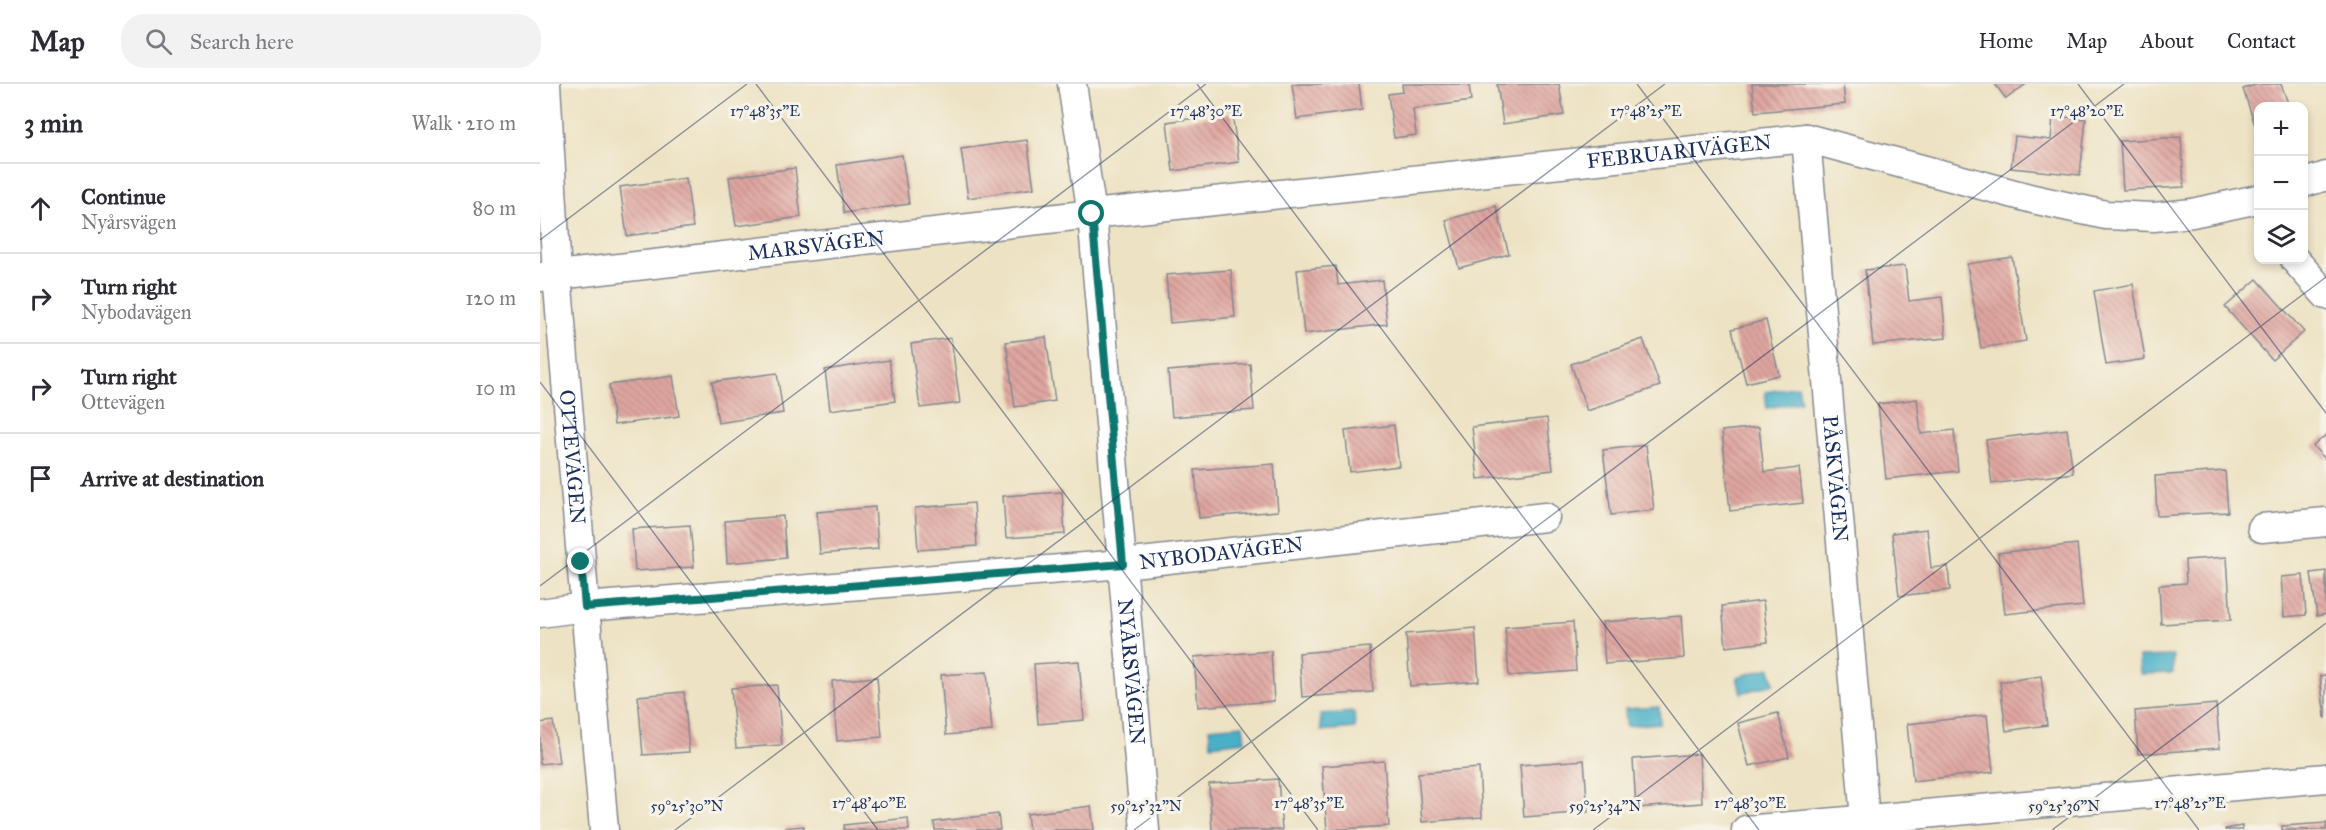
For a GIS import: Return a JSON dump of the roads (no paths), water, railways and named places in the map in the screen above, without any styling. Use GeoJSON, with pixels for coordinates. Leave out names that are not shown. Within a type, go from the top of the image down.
{"type":"FeatureCollection","features":[{"type":"Feature","properties":{"kind":"street","name":"OTTEVÄGEN"},"geometry":{"type":"LineString","coordinates":[[546,84],[548,276],[585,607],[604,830]]}},
{"type":"Feature","properties":{"kind":"street","name":"NYÅRSVÄGEN"},"geometry":{"type":"LineString","coordinates":[[1072,84],[1092,214],[1145,830]]}},
{"type":"Feature","properties":{"kind":"street","name":"FEBRUARIVÄGEN"},"geometry":{"type":"LineString","coordinates":[[1092,214],[1806,138],[2033,199],[2106,215],[2154,217],[2254,206]]}},
{"type":"Feature","properties":{"kind":"street","name":"PÅSKVÄGEN"},"geometry":{"type":"LineString","coordinates":[[1806,138],[1865,819]]}},
{"type":"Feature","properties":{"kind":"street"},"geometry":{"type":"LineString","coordinates":[[2308,182],[2326,176]]}},
{"type":"Feature","properties":{"kind":"street","name":"MARSVÄGEN"},"geometry":{"type":"LineString","coordinates":[[548,276],[1092,214]]}},
{"type":"Feature","properties":{"kind":"street"},"geometry":{"type":"LineString","coordinates":[[2299,264],[2326,295]]}},
{"type":"Feature","properties":{"kind":"street","name":"NYBODAVÄGEN"},"geometry":{"type":"LineString","coordinates":[[540,613],[585,607],[1123,564],[1545,517]]}},
{"type":"Feature","properties":{"kind":"street"},"geometry":{"type":"LineString","coordinates":[[2262,528],[2326,522]]}},
{"type":"Feature","properties":{"kind":"street"},"geometry":{"type":"LineString","coordinates":[[1746,830],[2326,778]]}},
{"type":"Feature","properties":{"kind":"water"},"geometry":{"type":"Polygon","coordinates":[[[1798,386],[1801,402],[1767,408],[1765,392],[1798,386]]]}},
{"type":"Feature","properties":{"kind":"water"},"geometry":{"type":"Polygon","coordinates":[[[2173,656],[2173,673],[2140,674],[2139,657],[2173,656]]]}},
{"type":"Feature","properties":{"kind":"water"},"geometry":{"type":"Polygon","coordinates":[[[1770,668],[1774,684],[1741,693],[1737,677],[1770,668]]]}},
{"type":"Feature","properties":{"kind":"water"},"geometry":{"type":"Polygon","coordinates":[[[1659,707],[1660,723],[1626,726],[1625,709],[1659,707]]]}},
{"type":"Feature","properties":{"kind":"water"},"geometry":{"type":"Polygon","coordinates":[[[1354,712],[1355,728],[1321,731],[1320,714],[1354,712]]]}},
{"type":"Feature","properties":{"kind":"water"},"geometry":{"type":"Polygon","coordinates":[[[1243,725],[1245,741],[1211,745],[1209,728],[1243,725]]]}}]}
